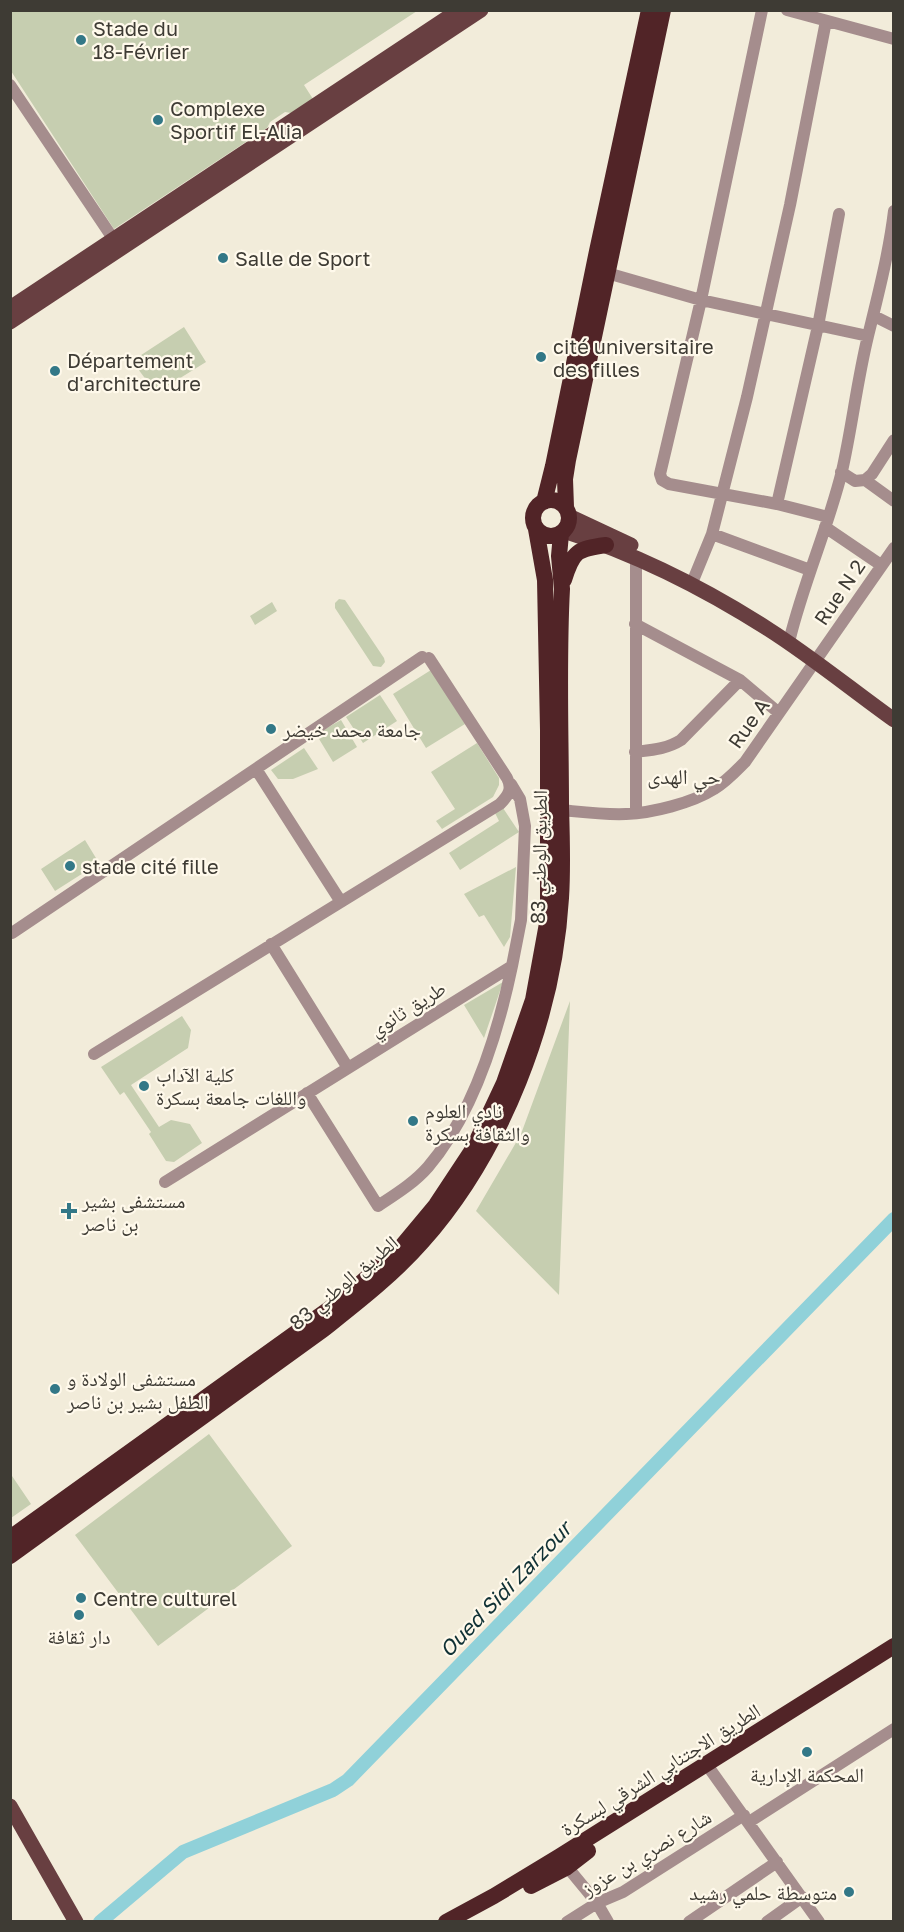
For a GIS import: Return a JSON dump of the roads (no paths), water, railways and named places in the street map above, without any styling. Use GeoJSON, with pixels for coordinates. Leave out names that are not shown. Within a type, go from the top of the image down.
{"type":"FeatureCollection","features":[{"type":"Feature","properties":{"kind":"highway"},"geometry":{"type":"LineString","coordinates":[[544,502],[554,466],[597,250],[649,10]]}},
{"type":"Feature","properties":{"kind":"highway","name":"الطريق الوطني 83"},"geometry":{"type":"LineString","coordinates":[[10,1556],[257,1378],[374,1290],[423,1241],[464,1187],[513,1094],[540,1017],[557,944],[561,897],[562,589],[559,556],[565,522],[566,469],[663,10]]}},
{"type":"Feature","properties":{"kind":"highway"},"geometry":{"type":"LineString","coordinates":[[557,501],[565,522],[556,536],[545,535],[536,529],[533,520],[534,512],[544,502],[557,501]]}},
{"type":"Feature","properties":{"kind":"highway","name":"الطريق الوطني 83"},"geometry":{"type":"LineString","coordinates":[[10,1538],[343,1299],[400,1247],[435,1205],[473,1149],[504,1083],[533,1000],[548,918],[545,580],[536,529]]}},
{"type":"Feature","properties":{"kind":"highway"},"geometry":{"type":"LineString","coordinates":[[562,589],[570,561],[576,554],[586,548],[606,545]]}},
{"type":"Feature","properties":{"kind":"highway","name":"الطريق الاجتنابي الشرقي لبسكرة"},"geometry":{"type":"LineString","coordinates":[[446,1922],[494,1896],[579,1856],[894,1646]]}},
{"type":"Feature","properties":{"kind":"highway","name":"الطريق الاجتنابي الشرقي لبسكرة"},"geometry":{"type":"LineString","coordinates":[[710,1770],[894,1658]]}},
{"type":"Feature","properties":{"kind":"highway","name":"الطريق الاجتنابي الشرقي لبسكرة"},"geometry":{"type":"LineString","coordinates":[[468,1922],[563,1862]]}},
{"type":"Feature","properties":{"kind":"main road"},"geometry":{"type":"LineString","coordinates":[[10,322],[117,245],[459,10]]}},
{"type":"Feature","properties":{"kind":"main road"},"geometry":{"type":"LineString","coordinates":[[10,308],[117,245],[482,10]]}},
{"type":"Feature","properties":{"kind":"main road"},"geometry":{"type":"LineString","coordinates":[[565,522],[733,608],[894,713]]}},
{"type":"Feature","properties":{"kind":"main road"},"geometry":{"type":"LineString","coordinates":[[565,522],[642,550],[749,609],[790,638],[894,720]]}},
{"type":"Feature","properties":{"kind":"main road"},"geometry":{"type":"LineString","coordinates":[[10,1806],[76,1922]]}},
{"type":"Feature","properties":{"kind":"street"},"geometry":{"type":"LineString","coordinates":[[762,10],[660,474],[662,480],[667,483],[777,504],[827,522],[881,565]]}},
{"type":"Feature","properties":{"kind":"street"},"geometry":{"type":"LineString","coordinates":[[787,10],[894,39]]}},
{"type":"Feature","properties":{"kind":"street"},"geometry":{"type":"LineString","coordinates":[[694,578],[712,534],[766,315],[826,21]]}},
{"type":"Feature","properties":{"kind":"street"},"geometry":{"type":"LineString","coordinates":[[10,85],[117,245]]}},
{"type":"Feature","properties":{"kind":"street"},"geometry":{"type":"LineString","coordinates":[[790,638],[842,471],[894,211]]}},
{"type":"Feature","properties":{"kind":"street"},"geometry":{"type":"LineString","coordinates":[[777,504],[818,326],[839,214]]}},
{"type":"Feature","properties":{"kind":"street"},"geometry":{"type":"LineString","coordinates":[[607,273],[700,300],[868,336]]}},
{"type":"Feature","properties":{"kind":"street"},"geometry":{"type":"LineString","coordinates":[[874,316],[894,326]]}},
{"type":"Feature","properties":{"kind":"street"},"geometry":{"type":"LineString","coordinates":[[842,471],[855,481],[865,480],[872,474],[894,440]]}},
{"type":"Feature","properties":{"kind":"street"},"geometry":{"type":"LineString","coordinates":[[865,480],[894,501]]}},
{"type":"Feature","properties":{"kind":"street"},"geometry":{"type":"LineString","coordinates":[[712,534],[810,570]]}},
{"type":"Feature","properties":{"kind":"street","name":"Rue N 2"},"geometry":{"type":"LineString","coordinates":[[816,660],[894,548]]}},
{"type":"Feature","properties":{"kind":"street"},"geometry":{"type":"LineString","coordinates":[[636,558],[634,752],[636,813]]}},
{"type":"Feature","properties":{"kind":"street"},"geometry":{"type":"LineString","coordinates":[[635,624],[740,680],[779,713]]}},
{"type":"Feature","properties":{"kind":"street"},"geometry":{"type":"LineString","coordinates":[[12,933],[425,657],[511,784],[520,800],[525,825],[521,920],[497,1027],[478,1080],[452,1136],[428,1168],[410,1185],[378,1206],[307,1093]]}},
{"type":"Feature","properties":{"kind":"street","name":"Rue A"},"geometry":{"type":"LineString","coordinates":[[561,810],[636,813],[684,802],[713,790],[733,775],[745,762],[816,660]]}},
{"type":"Feature","properties":{"kind":"street"},"geometry":{"type":"LineString","coordinates":[[634,752],[674,745],[740,680]]}},
{"type":"Feature","properties":{"kind":"street"},"geometry":{"type":"LineString","coordinates":[[256,769],[341,902]]}},
{"type":"Feature","properties":{"kind":"street"},"geometry":{"type":"LineString","coordinates":[[94,1054],[500,804],[509,795],[511,784]]}},
{"type":"Feature","properties":{"kind":"street"},"geometry":{"type":"LineString","coordinates":[[272,944],[348,1068]]}},
{"type":"Feature","properties":{"kind":"street","name":"طريق ثانوي"},"geometry":{"type":"LineString","coordinates":[[165,1182],[512,966]]}},
{"type":"Feature","properties":{"kind":"street","name":"شارع نصري بن عزوز"},"geometry":{"type":"LineString","coordinates":[[567,1922],[747,1819],[894,1729]]}},
{"type":"Feature","properties":{"kind":"street"},"geometry":{"type":"LineString","coordinates":[[710,1770],[819,1922]]}},
{"type":"Feature","properties":{"kind":"street"},"geometry":{"type":"LineString","coordinates":[[563,1862],[597,1903],[608,1922]]}},
{"type":"Feature","properties":{"kind":"street"},"geometry":{"type":"LineString","coordinates":[[689,1922],[777,1862]]}},
{"type":"Feature","properties":{"kind":"street"},"geometry":{"type":"LineString","coordinates":[[767,1922],[802,1898]]}},
{"type":"Feature","properties":{"kind":"waterway","name":"Oued Sidi Zarzour"},"geometry":{"type":"LineString","coordinates":[[100,1922],[183,1852],[333,1790],[348,1780],[894,1219]]}},
{"type":"Feature","properties":{"kind":"place","name":"Stade du 18-Février"},"geometry":{"type":"Point","coordinates":[81,40]}},
{"type":"Feature","properties":{"kind":"place","name":"Complexe Sportif El-Alia"},"geometry":{"type":"Point","coordinates":[158,120]}},
{"type":"Feature","properties":{"kind":"place","name":"Salle de Sport"},"geometry":{"type":"Point","coordinates":[223,258]}},
{"type":"Feature","properties":{"kind":"place","name":"cité universitaire des filles"},"geometry":{"type":"Point","coordinates":[541,357]}},
{"type":"Feature","properties":{"kind":"place","name":"Département d'architecture"},"geometry":{"type":"Point","coordinates":[55,371]}},
{"type":"Feature","properties":{"kind":"place","name":"جامعة محمد خيضر"},"geometry":{"type":"Point","coordinates":[271,729]}},
{"type":"Feature","properties":{"kind":"place","name":"stade cité fille"},"geometry":{"type":"Point","coordinates":[70,866]}},
{"type":"Feature","properties":{"kind":"place","name":"كلية الآداب واللغات جامعة بسكرة"},"geometry":{"type":"Point","coordinates":[144,1086]}},
{"type":"Feature","properties":{"kind":"place","name":"نادي العلوم والثقافة بسكرة"},"geometry":{"type":"Point","coordinates":[413,1121]}},
{"type":"Feature","properties":{"kind":"place","name":"مستشفى بشير بن ناصر"},"geometry":{"type":"Point","coordinates":[69,1211]}},
{"type":"Feature","properties":{"kind":"place","name":"مستشفى الولادة و الطفل بشير بن ناصر"},"geometry":{"type":"Point","coordinates":[55,1389]}},
{"type":"Feature","properties":{"kind":"place","name":"Centre culturel"},"geometry":{"type":"Point","coordinates":[81,1598]}},
{"type":"Feature","properties":{"kind":"place","name":"دار ثقافة"},"geometry":{"type":"Point","coordinates":[79,1615]}},
{"type":"Feature","properties":{"kind":"place","name":"المحكمة الإدارية"},"geometry":{"type":"Point","coordinates":[807,1752]}},
{"type":"Feature","properties":{"kind":"place","name":"متوسطة حلمي رشيد"},"geometry":{"type":"Point","coordinates":[849,1892]}},
{"type":"Feature","properties":{"kind":"district","name":"حي الهدى"},"geometry":{"type":"Point","coordinates":[684,776]}}]}
